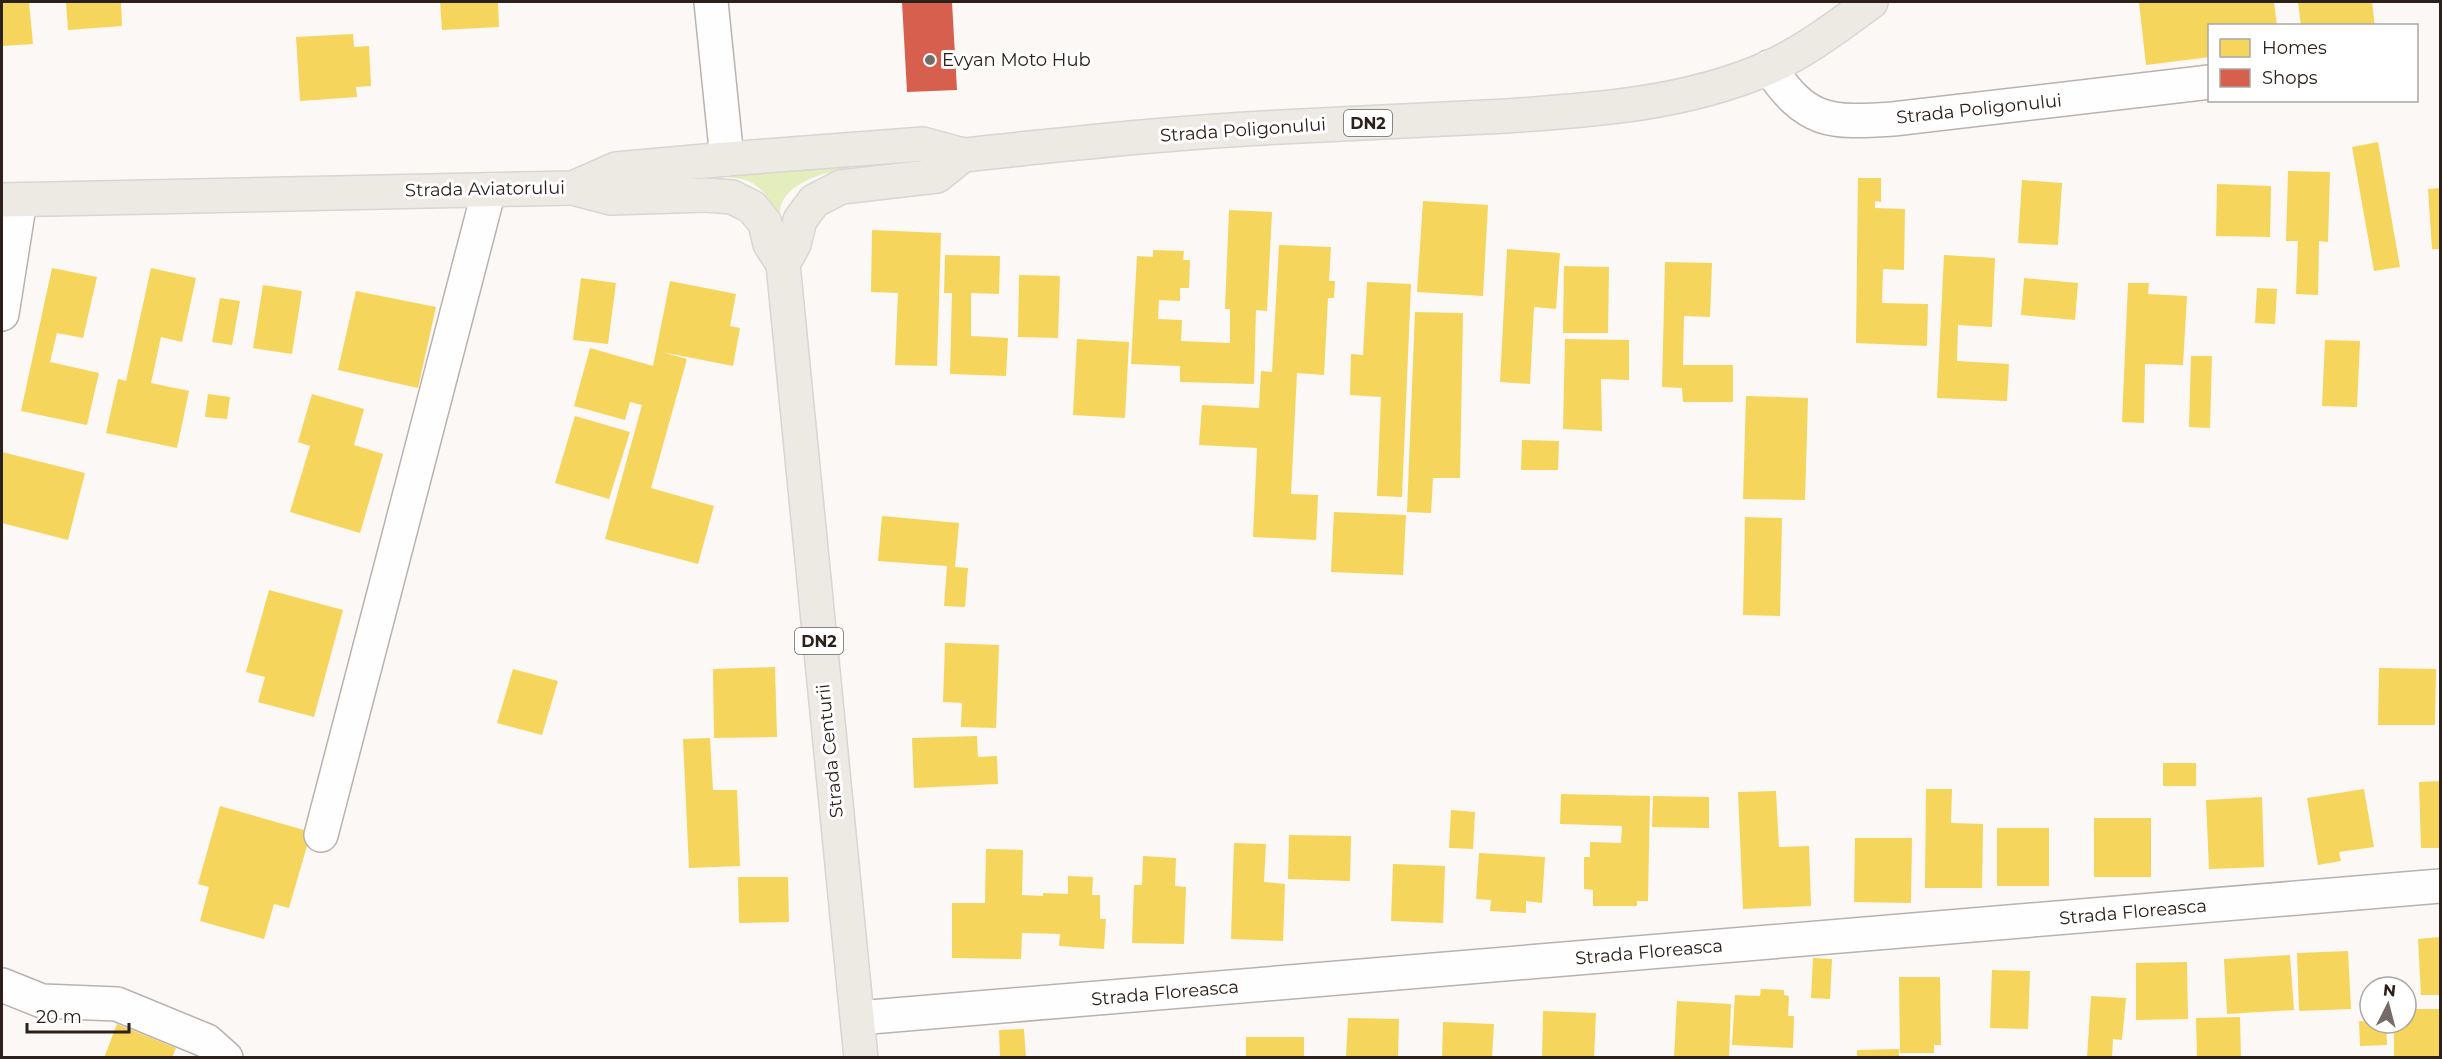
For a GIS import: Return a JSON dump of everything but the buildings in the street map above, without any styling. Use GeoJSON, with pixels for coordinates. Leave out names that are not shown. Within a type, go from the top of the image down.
{"type":"FeatureCollection","features":[{"type":"Feature","properties":{"kind":"main road","name":"Strada Poligonului"},"geometry":{"type":"LineString","coordinates":[[963,154],[1279,127],[1570,112],[1632,105],[1682,96],[1725,84],[1769,67],[1815,43],[1870,2]]}},
{"type":"Feature","properties":{"kind":"main road","name":"Strada Aviatorului"},"geometry":{"type":"LineString","coordinates":[[11,200],[573,188],[616,169],[727,159],[923,144],[963,154]]}},
{"type":"Feature","properties":{"kind":"main road"},"geometry":{"type":"LineString","coordinates":[[783,264],[794,244],[800,220],[814,201],[841,187],[937,176],[963,154]]}},
{"type":"Feature","properties":{"kind":"main road","name":"Strada Centurii"},"geometry":{"type":"LineString","coordinates":[[573,188],[610,198],[706,195],[732,198],[752,207],[765,223],[770,244],[783,264],[861,1058]]}},
{"type":"Feature","properties":{"kind":"street"},"geometry":{"type":"LineString","coordinates":[[711,2],[727,159]]}},
{"type":"Feature","properties":{"kind":"street","name":"Strada Poligonului"},"geometry":{"type":"LineString","coordinates":[[1769,67],[1786,93],[1811,113],[1847,122],[1917,117],[2208,82]]}},
{"type":"Feature","properties":{"kind":"street"},"geometry":{"type":"LineString","coordinates":[[321,835],[489,190]]}},
{"type":"Feature","properties":{"kind":"street"},"geometry":{"type":"LineString","coordinates":[[2,314],[11,200]]}},
{"type":"Feature","properties":{"kind":"street","name":"Strada Floreasca"},"geometry":{"type":"LineString","coordinates":[[858,1018],[2440,886]]}},
{"type":"Feature","properties":{"kind":"street"},"geometry":{"type":"LineString","coordinates":[[2,985],[42,1001],[117,1004],[207,1041],[226,1058]]}},
{"type":"Feature","properties":{"kind":"green space"},"geometry":{"type":"Polygon","coordinates":[[[912,159],[840,170],[803,182],[790,192],[781,205],[779,218],[771,202],[753,184],[732,178],[688,178],[912,159]]]}},
{"type":"Feature","properties":{"kind":"place","name":"Evyan Moto Hub"},"geometry":{"type":"Point","coordinates":[930,60]}}]}
